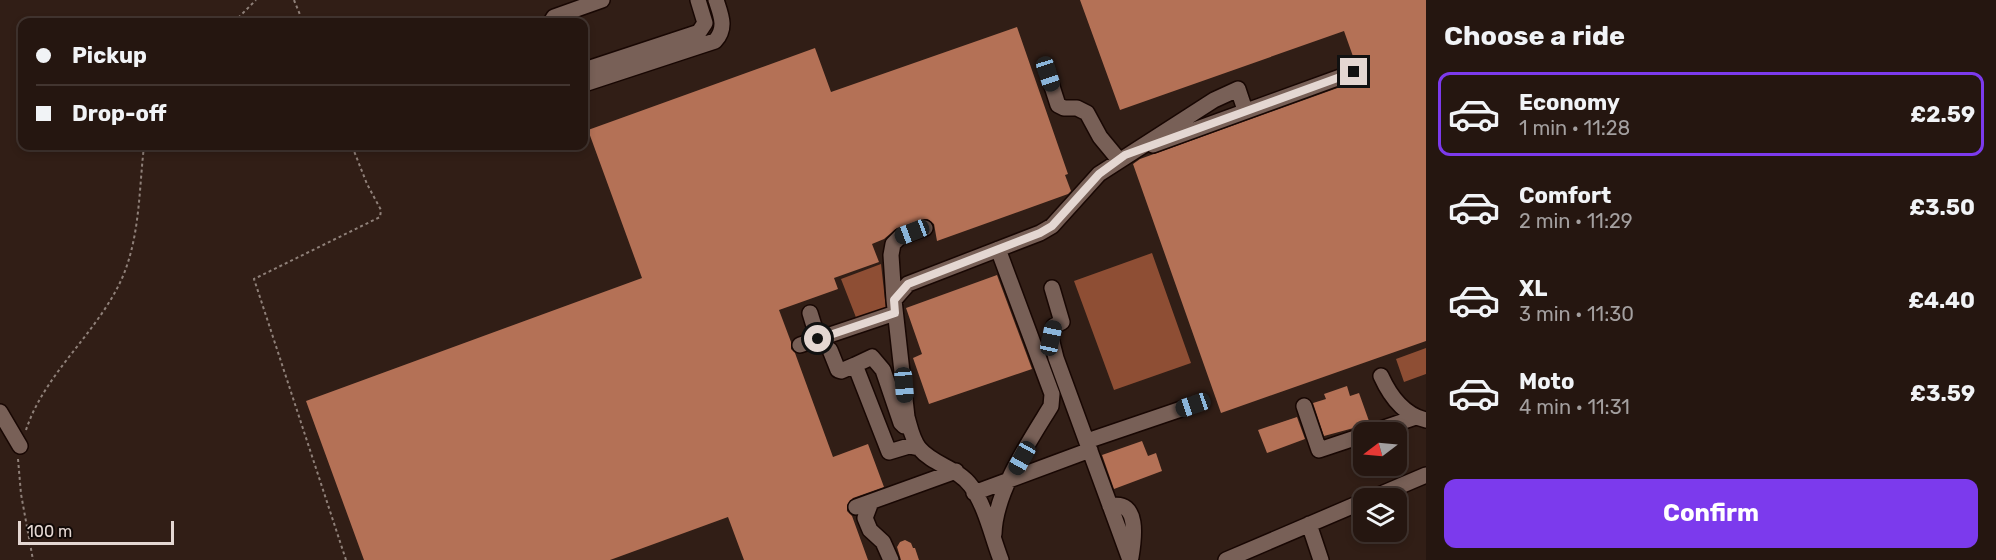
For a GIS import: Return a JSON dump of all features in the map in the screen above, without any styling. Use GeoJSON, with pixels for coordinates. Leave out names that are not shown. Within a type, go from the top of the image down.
{"type":"FeatureCollection","features":[{"type":"Feature","properties":{"kind":"street"},"geometry":{"type":"LineString","coordinates":[[553,18],[602,0]]}},
{"type":"Feature","properties":{"kind":"street"},"geometry":{"type":"LineString","coordinates":[[588,82],[616,67],[664,51],[699,32],[705,23],[698,0]]}},
{"type":"Feature","properties":{"kind":"street"},"geometry":{"type":"LineString","coordinates":[[664,51],[690,58],[721,34],[723,22],[716,0]]}},
{"type":"Feature","properties":{"kind":"street"},"geometry":{"type":"LineString","coordinates":[[588,70],[616,67]]}},
{"type":"Feature","properties":{"kind":"street"},"geometry":{"type":"LineString","coordinates":[[1122,158],[1245,110],[1354,72]]}},
{"type":"Feature","properties":{"kind":"street"},"geometry":{"type":"LineString","coordinates":[[1048,74],[1058,105],[1064,108],[1077,108],[1087,113],[1100,137],[1122,158]]}},
{"type":"Feature","properties":{"kind":"street"},"geometry":{"type":"LineString","coordinates":[[800,345],[895,306],[908,284],[1040,233],[1052,226],[1099,174],[1214,100],[1238,89],[1245,110]]}},
{"type":"Feature","properties":{"kind":"street"},"geometry":{"type":"LineString","coordinates":[[916,441],[907,417],[891,255],[893,244],[900,237],[924,228]]}},
{"type":"Feature","properties":{"kind":"street"},"geometry":{"type":"LineString","coordinates":[[994,542],[995,518],[1002,494],[1051,406],[1052,394],[998,249]]}},
{"type":"Feature","properties":{"kind":"street"},"geometry":{"type":"LineString","coordinates":[[1052,288],[1062,322],[1054,326],[1051,338],[1056,358],[1110,506],[1119,504],[1131,514],[1134,524],[1130,560]]}},
{"type":"Feature","properties":{"kind":"street"},"geometry":{"type":"LineString","coordinates":[[810,313],[818,339]]}},
{"type":"Feature","properties":{"kind":"street"},"geometry":{"type":"LineString","coordinates":[[830,350],[838,370],[872,357],[883,370],[901,423],[930,456],[956,471],[971,487],[1000,560]]}},
{"type":"Feature","properties":{"kind":"street"},"geometry":{"type":"LineString","coordinates":[[855,365],[889,452],[909,446],[916,441]]}},
{"type":"Feature","properties":{"kind":"street"},"geometry":{"type":"LineString","coordinates":[[1381,376],[1388,393],[1399,404],[1421,418]]}},
{"type":"Feature","properties":{"kind":"street"},"geometry":{"type":"LineString","coordinates":[[974,493],[1009,481],[1088,446],[1193,405]]}},
{"type":"Feature","properties":{"kind":"street"},"geometry":{"type":"LineString","coordinates":[[1304,406],[1319,450],[1353,439]]}},
{"type":"Feature","properties":{"kind":"street"},"geometry":{"type":"LineString","coordinates":[[0,412],[20,446]]}},
{"type":"Feature","properties":{"kind":"street"},"geometry":{"type":"LineString","coordinates":[[856,507],[956,471]]}},
{"type":"Feature","properties":{"kind":"street"},"geometry":{"type":"LineString","coordinates":[[1397,488],[1426,476]]}},
{"type":"Feature","properties":{"kind":"street"},"geometry":{"type":"LineString","coordinates":[[871,502],[865,518],[870,530],[883,542],[891,560]]}},
{"type":"Feature","properties":{"kind":"street"},"geometry":{"type":"LineString","coordinates":[[1226,560],[1353,506]]}},
{"type":"Feature","properties":{"kind":"street"},"geometry":{"type":"LineString","coordinates":[[1309,524],[1321,560]]}},
{"type":"Feature","properties":{"kind":"path"},"geometry":{"type":"LineString","coordinates":[[238,18],[256,0]]}},
{"type":"Feature","properties":{"kind":"path"},"geometry":{"type":"LineString","coordinates":[[294,0],[301,18]]}},
{"type":"Feature","properties":{"kind":"path"},"geometry":{"type":"LineString","coordinates":[[33,560],[21,494],[18,460],[20,446],[28,422],[38,403],[100,314],[122,278],[131,250],[137,218],[144,150]]}},
{"type":"Feature","properties":{"kind":"path"},"geometry":{"type":"LineString","coordinates":[[346,560],[254,279],[380,218],[381,210],[367,184],[354,150]]}},
{"type":"Feature","properties":{"kind":"shaded area"},"geometry":{"type":"Polygon","coordinates":[[[1152,253],[1191,363],[1114,390],[1074,281],[1152,253]]]}},
{"type":"Feature","properties":{"kind":"shaded area"},"geometry":{"type":"Polygon","coordinates":[[[881,264],[886,309],[857,320],[841,279],[881,264]]]}},
{"type":"Feature","properties":{"kind":"shaded area"},"geometry":{"type":"Polygon","coordinates":[[[1426,348],[1426,374],[1404,382],[1396,359],[1426,348]]]}},
{"type":"Feature","properties":{"kind":"building"},"geometry":{"type":"Polygon","coordinates":[[[1080,0],[1426,0],[1426,341],[1221,413],[1133,164],[1140,159],[1357,81],[1362,78],[1363,69],[1355,62],[1344,31],[1120,110],[1080,0]]]}},
{"type":"Feature","properties":{"kind":"building"},"geometry":{"type":"Polygon","coordinates":[[[1017,27],[1068,174],[1065,175],[1071,191],[937,241],[934,224],[927,219],[897,228],[884,239],[872,244],[879,262],[834,278],[838,289],[779,310],[791,342],[791,349],[795,353],[833,457],[868,444],[884,487],[853,498],[847,505],[847,511],[852,516],[868,560],[744,560],[728,517],[610,560],[364,560],[306,401],[642,278],[588,130],[815,48],[831,92],[1017,27]]]}},
{"type":"Feature","properties":{"kind":"building"},"geometry":{"type":"Polygon","coordinates":[[[997,275],[1032,369],[929,404],[913,358],[922,354],[906,308],[997,275]]]}},
{"type":"Feature","properties":{"kind":"building"},"geometry":{"type":"Polygon","coordinates":[[[1347,386],[1350,396],[1359,393],[1369,421],[1353,422],[1353,428],[1324,436],[1313,403],[1326,399],[1324,394],[1347,386]]]}},
{"type":"Feature","properties":{"kind":"building"},"geometry":{"type":"Polygon","coordinates":[[[1297,417],[1305,439],[1267,453],[1258,430],[1297,417]]]}},
{"type":"Feature","properties":{"kind":"building"},"geometry":{"type":"Polygon","coordinates":[[[1142,441],[1148,456],[1156,453],[1162,471],[1114,489],[1102,455],[1142,441]]]}},
{"type":"Feature","properties":{"kind":"building"},"geometry":{"type":"Polygon","coordinates":[[[905,540],[915,548],[919,560],[901,560],[897,547],[905,540]]]}},
{"type":"Feature","properties":{"kind":"route"},"geometry":{"type":"LineString","coordinates":[[818,339],[895,313],[894,300],[908,284],[1040,233],[1052,226],[1083,189],[1125,155],[1354,72]]}}]}
